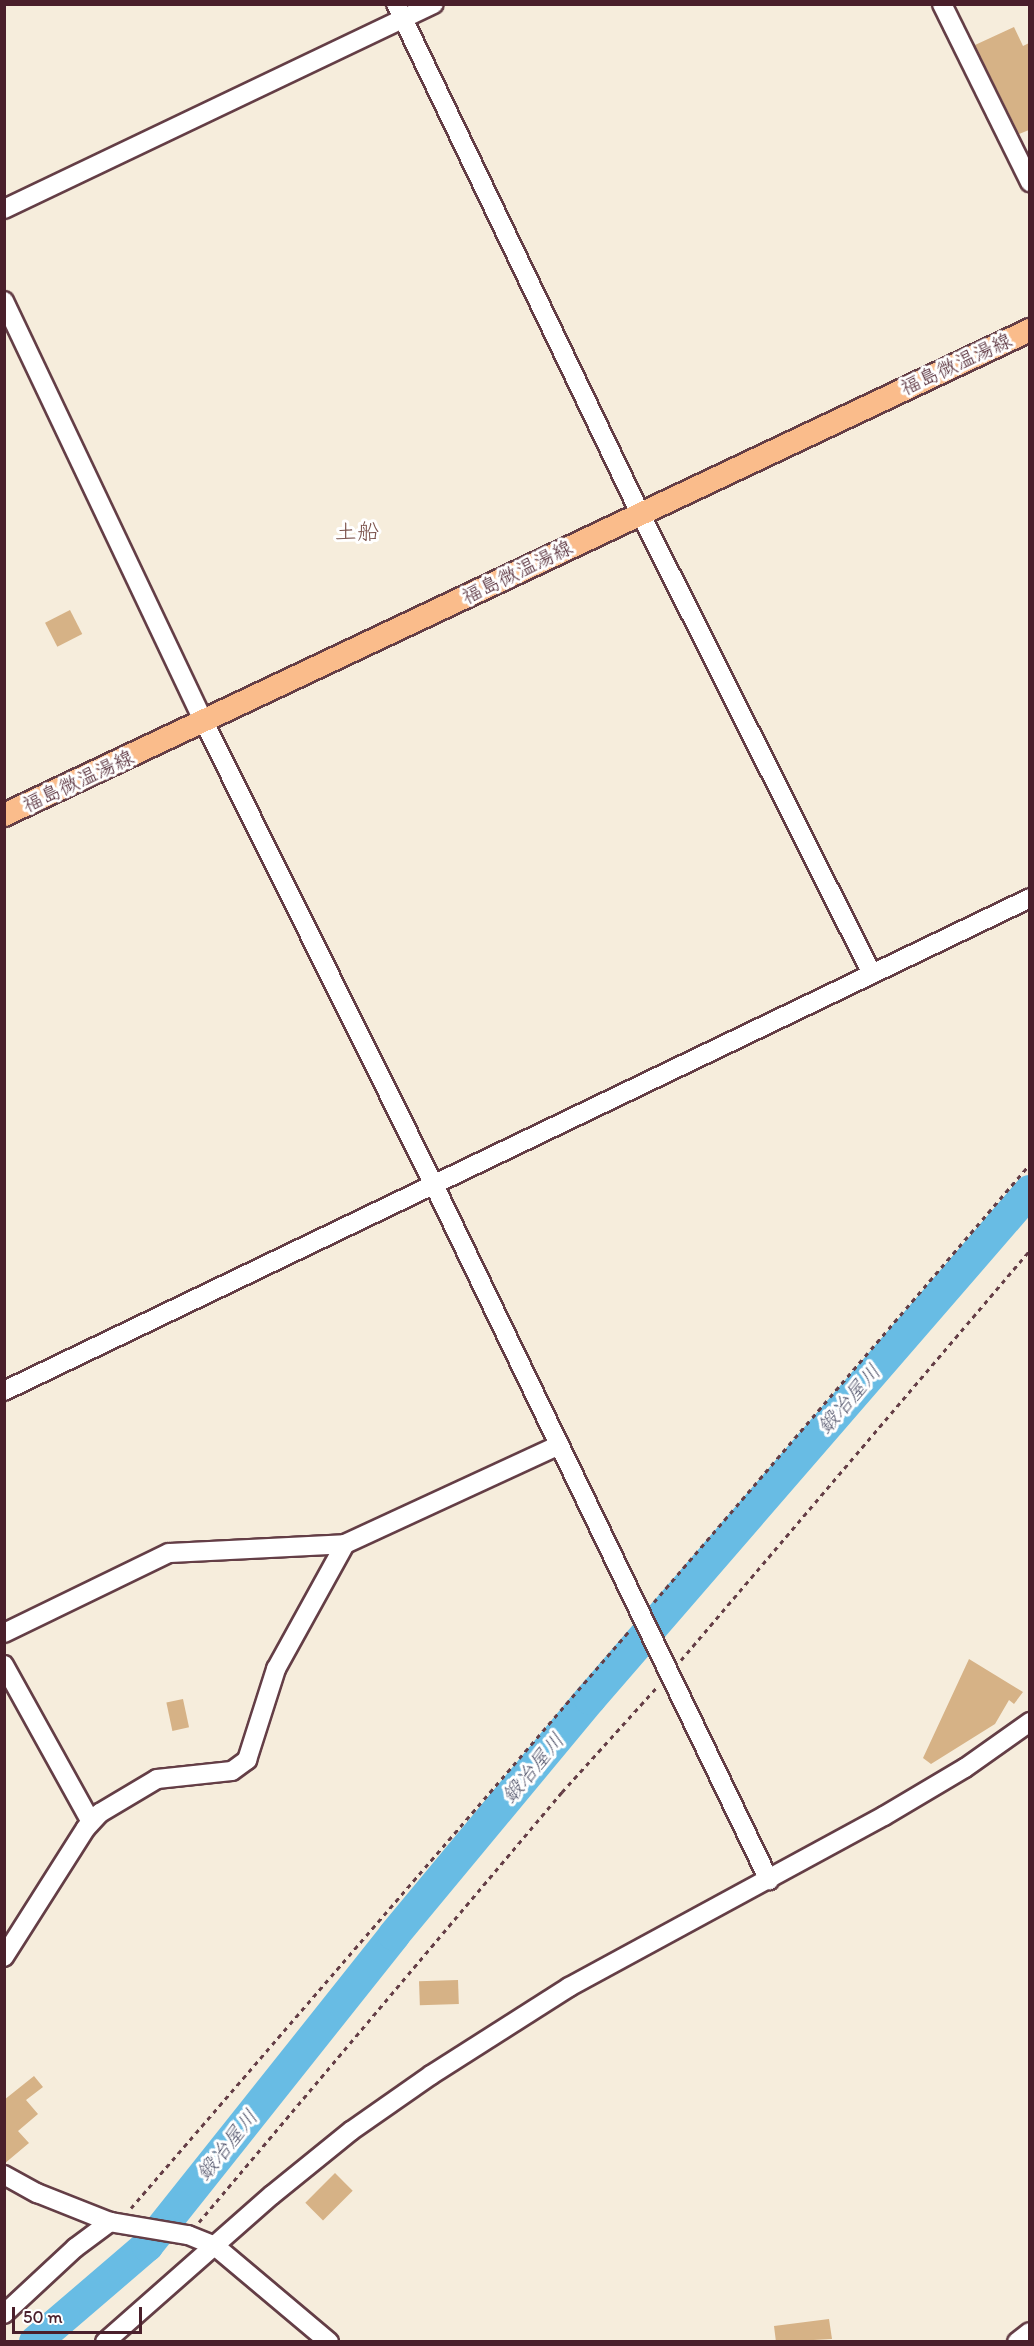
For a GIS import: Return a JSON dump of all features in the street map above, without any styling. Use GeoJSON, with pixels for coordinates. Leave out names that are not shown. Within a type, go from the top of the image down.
{"type":"FeatureCollection","features":[{"type":"Feature","properties":{"kind":"main road","name":"福島微温湯線"},"geometry":{"type":"LineString","coordinates":[[4,815],[1029,330]]}},
{"type":"Feature","properties":{"kind":"street"},"geometry":{"type":"LineString","coordinates":[[4,209],[399,12],[434,4]]}},
{"type":"Feature","properties":{"kind":"street"},"geometry":{"type":"LineString","coordinates":[[942,4],[1029,182]]}},
{"type":"Feature","properties":{"kind":"street"},"geometry":{"type":"LineString","coordinates":[[399,12],[640,513],[872,974]]}},
{"type":"Feature","properties":{"kind":"street"},"geometry":{"type":"LineString","coordinates":[[4,301],[204,722],[434,1185],[769,1880]]}},
{"type":"Feature","properties":{"kind":"street"},"geometry":{"type":"LineString","coordinates":[[4,1391],[1029,898]]}},
{"type":"Feature","properties":{"kind":"street"},"geometry":{"type":"LineString","coordinates":[[4,1633],[170,1553],[345,1544],[559,1445]]}},
{"type":"Feature","properties":{"kind":"street"},"geometry":{"type":"LineString","coordinates":[[4,1957],[91,1822],[125,1794],[156,1779],[232,1771],[247,1760],[276,1669],[345,1544]]}},
{"type":"Feature","properties":{"kind":"street"},"geometry":{"type":"LineString","coordinates":[[4,1665],[91,1822]]}},
{"type":"Feature","properties":{"kind":"street"},"geometry":{"type":"LineString","coordinates":[[105,2342],[351,2132],[431,2075],[570,1988],[769,1880],[955,1774],[1029,1722]]}},
{"type":"Feature","properties":{"kind":"street"},"geometry":{"type":"LineString","coordinates":[[4,2175],[37,2193],[110,2222],[133,2223],[188,2235],[215,2246],[329,2342]]}},
{"type":"Feature","properties":{"kind":"street"},"geometry":{"type":"LineString","coordinates":[[4,2314],[75,2248],[110,2222]]}},
{"type":"Feature","properties":{"kind":"street"},"geometry":{"type":"LineString","coordinates":[[1017,2342],[1029,2332]]}},
{"type":"Feature","properties":{"kind":"path"},"geometry":{"type":"LineString","coordinates":[[110,2222],[145,2195],[1029,1164]]}},
{"type":"Feature","properties":{"kind":"path"},"geometry":{"type":"LineString","coordinates":[[188,2235],[562,1792],[669,1674],[1029,1250]]}},
{"type":"Feature","properties":{"kind":"building"},"geometry":{"type":"Polygon","coordinates":[[[1014,27],[1023,46],[1029,43],[1029,130],[1019,134],[975,45],[1014,27]]]}},
{"type":"Feature","properties":{"kind":"building"},"geometry":{"type":"Polygon","coordinates":[[[70,610],[82,634],[57,647],[45,623],[70,610]]]}},
{"type":"Feature","properties":{"kind":"building"},"geometry":{"type":"Polygon","coordinates":[[[969,1659],[1023,1692],[1014,1704],[1009,1700],[995,1724],[931,1764],[923,1758],[969,1659]]]}},
{"type":"Feature","properties":{"kind":"building"},"geometry":{"type":"Polygon","coordinates":[[[183,1699],[189,1727],[172,1731],[166,1703],[183,1699]]]}},
{"type":"Feature","properties":{"kind":"building"},"geometry":{"type":"Polygon","coordinates":[[[458,1980],[459,2004],[420,2005],[419,1981],[458,1980]]]}},
{"type":"Feature","properties":{"kind":"building"},"geometry":{"type":"Polygon","coordinates":[[[34,2076],[43,2087],[26,2100],[38,2114],[18,2131],[29,2143],[4,2164],[4,2100],[34,2076]]]}},
{"type":"Feature","properties":{"kind":"building"},"geometry":{"type":"Polygon","coordinates":[[[335,2173],[353,2191],[323,2220],[305,2203],[335,2173]]]}},
{"type":"Feature","properties":{"kind":"building"},"geometry":{"type":"Polygon","coordinates":[[[829,2319],[832,2339],[776,2342],[774,2326],[829,2319]]]}},
{"type":"Feature","properties":{"kind":"waterway","name":"鍛冶屋川"},"geometry":{"type":"LineString","coordinates":[[35,2342],[147,2246],[394,1935],[590,1699],[1030,1191]]}},
{"type":"Feature","properties":{"kind":"district","name":"土船"},"geometry":{"type":"Point","coordinates":[357,532]}}]}
